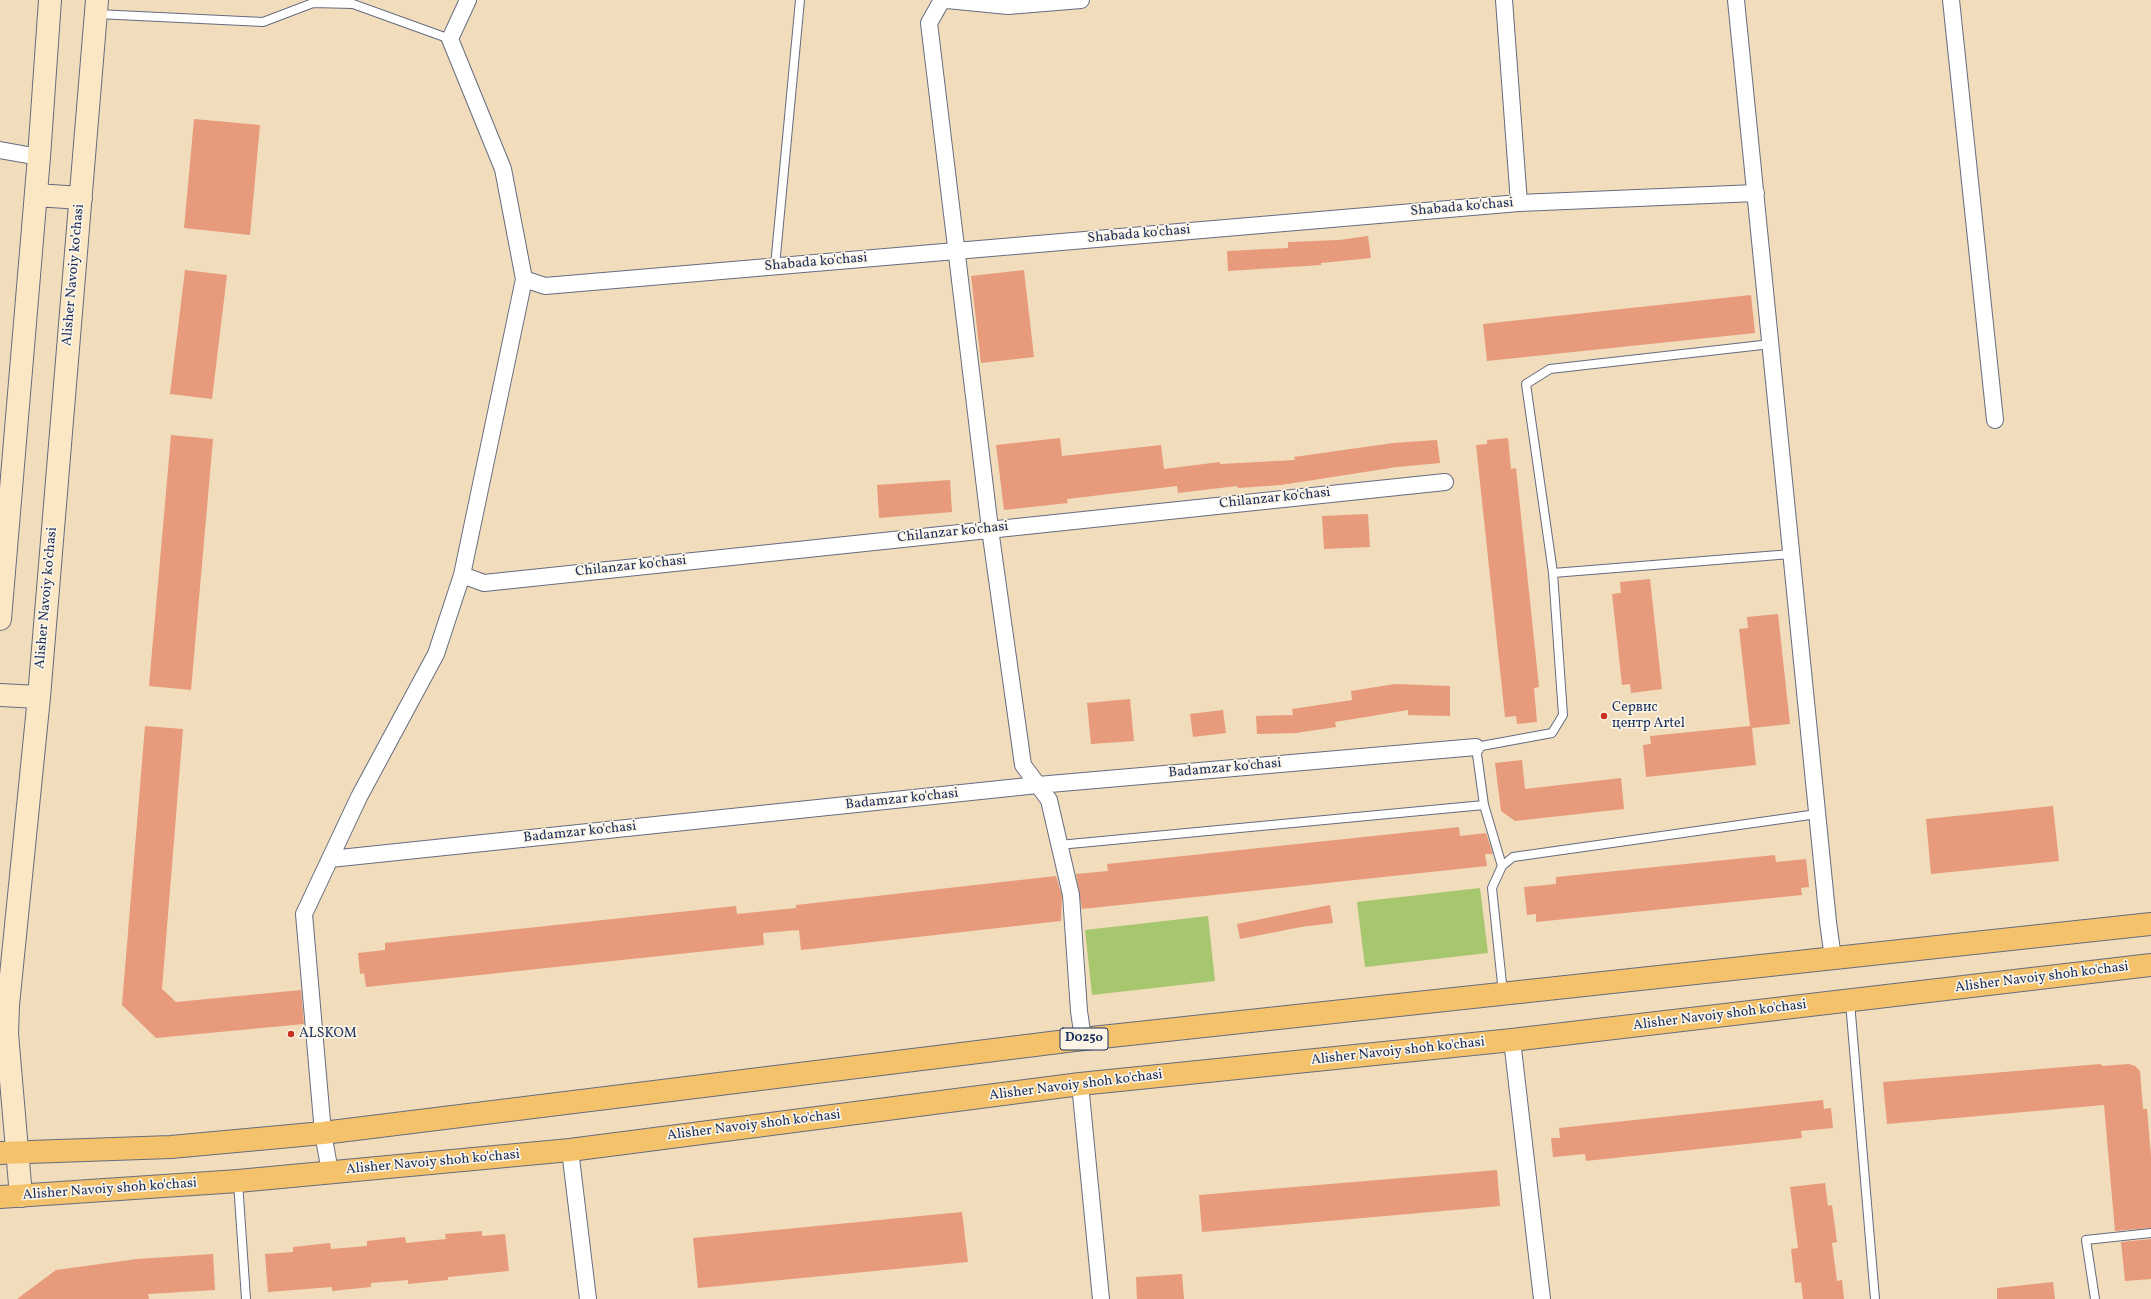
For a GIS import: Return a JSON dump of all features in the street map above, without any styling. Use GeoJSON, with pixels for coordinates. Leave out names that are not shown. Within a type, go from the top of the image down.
{"type":"FeatureCollection","features":[{"type":"Feature","properties":{"kind":"main road"},"geometry":{"type":"LineString","coordinates":[[0,619],[36,195],[50,0]]}},
{"type":"Feature","properties":{"kind":"main road","name":"Alisher Navoiy ko’chasi"},"geometry":{"type":"LineString","coordinates":[[10,1197],[8,1153],[8,1005],[38,697],[97,7]]}},
{"type":"Feature","properties":{"kind":"main road"},"geometry":{"type":"LineString","coordinates":[[36,195],[81,198]]}},
{"type":"Feature","properties":{"kind":"main road"},"geometry":{"type":"LineString","coordinates":[[0,695],[38,697]]}},
{"type":"Feature","properties":{"kind":"main road","name":"D025o"},"geometry":{"type":"LineString","coordinates":[[8,1153],[170,1147],[323,1133],[1083,1039],[2151,924]]}},
{"type":"Feature","properties":{"kind":"main road","name":"Alisher Navoiy shoh ko'chasi"},"geometry":{"type":"LineString","coordinates":[[10,1197],[238,1181],[570,1150],[1080,1084],[1512,1040],[2151,965]]}},
{"type":"Feature","properties":{"kind":"street"},"geometry":{"type":"LineString","coordinates":[[330,1172],[323,1133],[304,914],[359,797],[436,654],[462,575],[524,279],[503,169],[450,39],[468,0]]}},
{"type":"Feature","properties":{"kind":"street"},"geometry":{"type":"LineString","coordinates":[[942,0],[929,23],[990,529],[1023,765],[1049,800],[1071,895],[1079,1011],[1083,1039]]}},
{"type":"Feature","properties":{"kind":"street"},"geometry":{"type":"LineString","coordinates":[[947,0],[1008,6],[1081,0]]}},
{"type":"Feature","properties":{"kind":"street"},"geometry":{"type":"LineString","coordinates":[[1504,0],[1519,203]]}},
{"type":"Feature","properties":{"kind":"street"},"geometry":{"type":"LineString","coordinates":[[1736,0],[1817,814],[1833,958]]}},
{"type":"Feature","properties":{"kind":"street"},"geometry":{"type":"LineString","coordinates":[[1951,0],[1995,420]]}},
{"type":"Feature","properties":{"kind":"street"},"geometry":{"type":"LineString","coordinates":[[0,150],[39,157]]}},
{"type":"Feature","properties":{"kind":"street","name":"Shabada ko'chasi"},"geometry":{"type":"LineString","coordinates":[[524,279],[545,286],[1519,203],[1756,193]]}},
{"type":"Feature","properties":{"kind":"street","name":"Chilanzar ko'chasi"},"geometry":{"type":"LineString","coordinates":[[462,575],[484,583],[1445,482]]}},
{"type":"Feature","properties":{"kind":"street","name":"Badamzar ko'chasi"},"geometry":{"type":"LineString","coordinates":[[330,859],[1038,785],[1476,747]]}},
{"type":"Feature","properties":{"kind":"street"},"geometry":{"type":"LineString","coordinates":[[1512,1040],[1542,1299]]}},
{"type":"Feature","properties":{"kind":"street"},"geometry":{"type":"LineString","coordinates":[[1080,1084],[1101,1299]]}},
{"type":"Feature","properties":{"kind":"street"},"geometry":{"type":"LineString","coordinates":[[570,1150],[588,1299]]}},
{"type":"Feature","properties":{"kind":"lane"},"geometry":{"type":"LineString","coordinates":[[775,266],[800,0]]}},
{"type":"Feature","properties":{"kind":"lane"},"geometry":{"type":"LineString","coordinates":[[97,7],[263,22],[313,2],[353,4],[450,39]]}},
{"type":"Feature","properties":{"kind":"lane"},"geometry":{"type":"LineString","coordinates":[[1502,866],[1484,806],[1476,747],[1552,733],[1563,715],[1553,573],[1526,384],[1550,370],[1770,344]]}},
{"type":"Feature","properties":{"kind":"lane"},"geometry":{"type":"LineString","coordinates":[[1553,573],[1791,554]]}},
{"type":"Feature","properties":{"kind":"lane"},"geometry":{"type":"LineString","coordinates":[[1059,845],[1484,806]]}},
{"type":"Feature","properties":{"kind":"lane"},"geometry":{"type":"LineString","coordinates":[[1503,994],[1492,888],[1502,866],[1514,857],[1817,814]]}},
{"type":"Feature","properties":{"kind":"lane"},"geometry":{"type":"LineString","coordinates":[[1850,1001],[1875,1299]]}},
{"type":"Feature","properties":{"kind":"lane"},"geometry":{"type":"LineString","coordinates":[[238,1181],[246,1299]]}},
{"type":"Feature","properties":{"kind":"lane"},"geometry":{"type":"LineString","coordinates":[[2096,1299],[2086,1240],[2151,1233]]}},
{"type":"Feature","properties":{"kind":"green space"},"geometry":{"type":"Polygon","coordinates":[[[1480,888],[1488,953],[1365,967],[1357,902],[1480,888]]]}},
{"type":"Feature","properties":{"kind":"green space"},"geometry":{"type":"Polygon","coordinates":[[[1208,916],[1215,981],[1092,995],[1085,930],[1208,916]]]}},
{"type":"Feature","properties":{"kind":"building"},"geometry":{"type":"Polygon","coordinates":[[[194,119],[260,125],[250,235],[184,228],[194,119]]]}},
{"type":"Feature","properties":{"kind":"building"},"geometry":{"type":"Polygon","coordinates":[[[1368,236],[1371,258],[1321,263],[1321,265],[1228,271],[1227,251],[1288,248],[1288,242],[1339,240],[1368,236]]]}},
{"type":"Feature","properties":{"kind":"building"},"geometry":{"type":"Polygon","coordinates":[[[185,270],[227,275],[212,399],[170,394],[185,270]]]}},
{"type":"Feature","properties":{"kind":"building"},"geometry":{"type":"Polygon","coordinates":[[[1024,270],[1034,357],[981,363],[971,276],[1024,270]]]}},
{"type":"Feature","properties":{"kind":"building"},"geometry":{"type":"Polygon","coordinates":[[[1751,295],[1755,333],[1487,361],[1483,324],[1751,295]]]}},
{"type":"Feature","properties":{"kind":"building"},"geometry":{"type":"Polygon","coordinates":[[[171,435],[213,439],[191,690],[149,686],[171,435]]]}},
{"type":"Feature","properties":{"kind":"building"},"geometry":{"type":"Polygon","coordinates":[[[1060,438],[1062,456],[1161,445],[1164,469],[1220,462],[1220,464],[1295,460],[1294,457],[1393,443],[1437,440],[1440,463],[1397,467],[1281,485],[1238,488],[1237,486],[1178,493],[1177,486],[1067,499],[1068,503],[1004,510],[996,445],[1060,438]]]}},
{"type":"Feature","properties":{"kind":"building"},"geometry":{"type":"Polygon","coordinates":[[[1508,438],[1511,469],[1516,468],[1539,687],[1534,688],[1537,722],[1517,724],[1516,716],[1505,717],[1476,445],[1487,444],[1487,440],[1508,438]]]}},
{"type":"Feature","properties":{"kind":"building"},"geometry":{"type":"Polygon","coordinates":[[[950,480],[952,512],[879,518],[877,485],[950,480]]]}},
{"type":"Feature","properties":{"kind":"building"},"geometry":{"type":"Polygon","coordinates":[[[1368,514],[1370,547],[1324,549],[1322,516],[1368,514]]]}},
{"type":"Feature","properties":{"kind":"building"},"geometry":{"type":"Polygon","coordinates":[[[1650,579],[1662,689],[1631,693],[1630,684],[1622,685],[1612,594],[1621,593],[1620,582],[1650,579]]]}},
{"type":"Feature","properties":{"kind":"building"},"geometry":{"type":"Polygon","coordinates":[[[1778,614],[1790,724],[1752,728],[1756,765],[1646,777],[1643,745],[1651,744],[1650,736],[1750,726],[1739,629],[1748,628],[1747,617],[1778,614]]]}},
{"type":"Feature","properties":{"kind":"building"},"geometry":{"type":"Polygon","coordinates":[[[1395,684],[1450,686],[1450,716],[1408,715],[1408,710],[1335,722],[1336,727],[1296,733],[1257,734],[1256,716],[1293,715],[1292,709],[1352,700],[1351,691],[1395,684]]]}},
{"type":"Feature","properties":{"kind":"building"},"geometry":{"type":"Polygon","coordinates":[[[1130,699],[1134,741],[1091,744],[1087,703],[1130,699]]]}},
{"type":"Feature","properties":{"kind":"building"},"geometry":{"type":"Polygon","coordinates":[[[1223,710],[1226,733],[1193,737],[1190,714],[1223,710]]]}},
{"type":"Feature","properties":{"kind":"building"},"geometry":{"type":"Polygon","coordinates":[[[145,726],[183,729],[162,989],[176,1002],[301,990],[304,1024],[156,1038],[122,1005],[145,726]]]}},
{"type":"Feature","properties":{"kind":"building"},"geometry":{"type":"Polygon","coordinates":[[[1522,760],[1525,789],[1621,778],[1624,809],[1515,821],[1501,811],[1495,763],[1522,760]]]}},
{"type":"Feature","properties":{"kind":"building"},"geometry":{"type":"Polygon","coordinates":[[[2053,806],[2059,861],[1931,874],[1926,819],[2053,806]]]}},
{"type":"Feature","properties":{"kind":"building"},"geometry":{"type":"Polygon","coordinates":[[[1459,827],[1460,836],[1486,833],[1493,854],[1485,854],[1487,866],[1082,909],[1076,874],[1108,871],[1107,864],[1459,827]]]}},
{"type":"Feature","properties":{"kind":"building"},"geometry":{"type":"Polygon","coordinates":[[[1775,855],[1776,862],[1806,859],[1809,887],[1801,888],[1802,895],[1536,922],[1536,914],[1527,915],[1524,887],[1556,884],[1556,877],[1775,855]]]}},
{"type":"Feature","properties":{"kind":"building"},"geometry":{"type":"Polygon","coordinates":[[[1056,876],[1062,896],[1061,921],[801,950],[799,930],[763,933],[764,945],[366,987],[364,973],[360,974],[358,953],[385,950],[385,943],[736,906],[737,914],[796,908],[796,905],[1056,876]]]}},
{"type":"Feature","properties":{"kind":"building"},"geometry":{"type":"Polygon","coordinates":[[[1330,905],[1333,923],[1301,927],[1240,939],[1237,924],[1330,905]]]}},
{"type":"Feature","properties":{"kind":"building"},"geometry":{"type":"Polygon","coordinates":[[[2101,1064],[2102,1066],[2129,1064],[2135,1066],[2140,1071],[2143,1109],[2147,1109],[2151,1156],[2151,1228],[2115,1231],[2104,1105],[1887,1124],[1883,1082],[2101,1064]]]}},
{"type":"Feature","properties":{"kind":"building"},"geometry":{"type":"Polygon","coordinates":[[[1823,1100],[1824,1109],[1831,1108],[1833,1128],[1801,1131],[1802,1138],[1586,1161],[1585,1154],[1553,1157],[1551,1138],[1560,1138],[1559,1128],[1823,1100]]]}},
{"type":"Feature","properties":{"kind":"building"},"geometry":{"type":"Polygon","coordinates":[[[1497,1170],[1500,1206],[1202,1232],[1199,1195],[1497,1170]]]}},
{"type":"Feature","properties":{"kind":"building"},"geometry":{"type":"Polygon","coordinates":[[[1825,1183],[1828,1206],[1832,1205],[1837,1242],[1832,1243],[1837,1281],[1842,1280],[1844,1299],[1803,1299],[1801,1282],[1795,1283],[1791,1249],[1798,1248],[1790,1187],[1825,1183]]]}},
{"type":"Feature","properties":{"kind":"building"},"geometry":{"type":"Polygon","coordinates":[[[962,1212],[968,1262],[698,1288],[693,1238],[962,1212]]]}},
{"type":"Feature","properties":{"kind":"building"},"geometry":{"type":"Polygon","coordinates":[[[482,1231],[482,1236],[505,1234],[509,1271],[448,1277],[448,1280],[408,1284],[408,1280],[371,1283],[371,1287],[332,1291],[332,1287],[268,1292],[265,1254],[293,1252],[293,1247],[330,1243],[331,1249],[367,1246],[367,1241],[405,1237],[406,1243],[446,1239],[445,1234],[482,1231]]]}},
{"type":"Feature","properties":{"kind":"building"},"geometry":{"type":"Polygon","coordinates":[[[2151,1239],[2151,1279],[2125,1281],[2121,1242],[2151,1239]]]}},
{"type":"Feature","properties":{"kind":"building"},"geometry":{"type":"Polygon","coordinates":[[[213,1254],[215,1290],[148,1294],[149,1299],[17,1299],[56,1270],[137,1259],[213,1254]]]}},
{"type":"Feature","properties":{"kind":"building"},"geometry":{"type":"Polygon","coordinates":[[[1182,1274],[1184,1299],[1137,1299],[1136,1277],[1182,1274]]]}},
{"type":"Feature","properties":{"kind":"building"},"geometry":{"type":"Polygon","coordinates":[[[2053,1282],[2055,1299],[1997,1299],[1997,1288],[2053,1282]]]}},
{"type":"Feature","properties":{"kind":"place","name":"Сервис центр Artel"},"geometry":{"type":"Point","coordinates":[1604,716]}},
{"type":"Feature","properties":{"kind":"place","name":"ALSKOM"},"geometry":{"type":"Point","coordinates":[291,1034]}}]}
